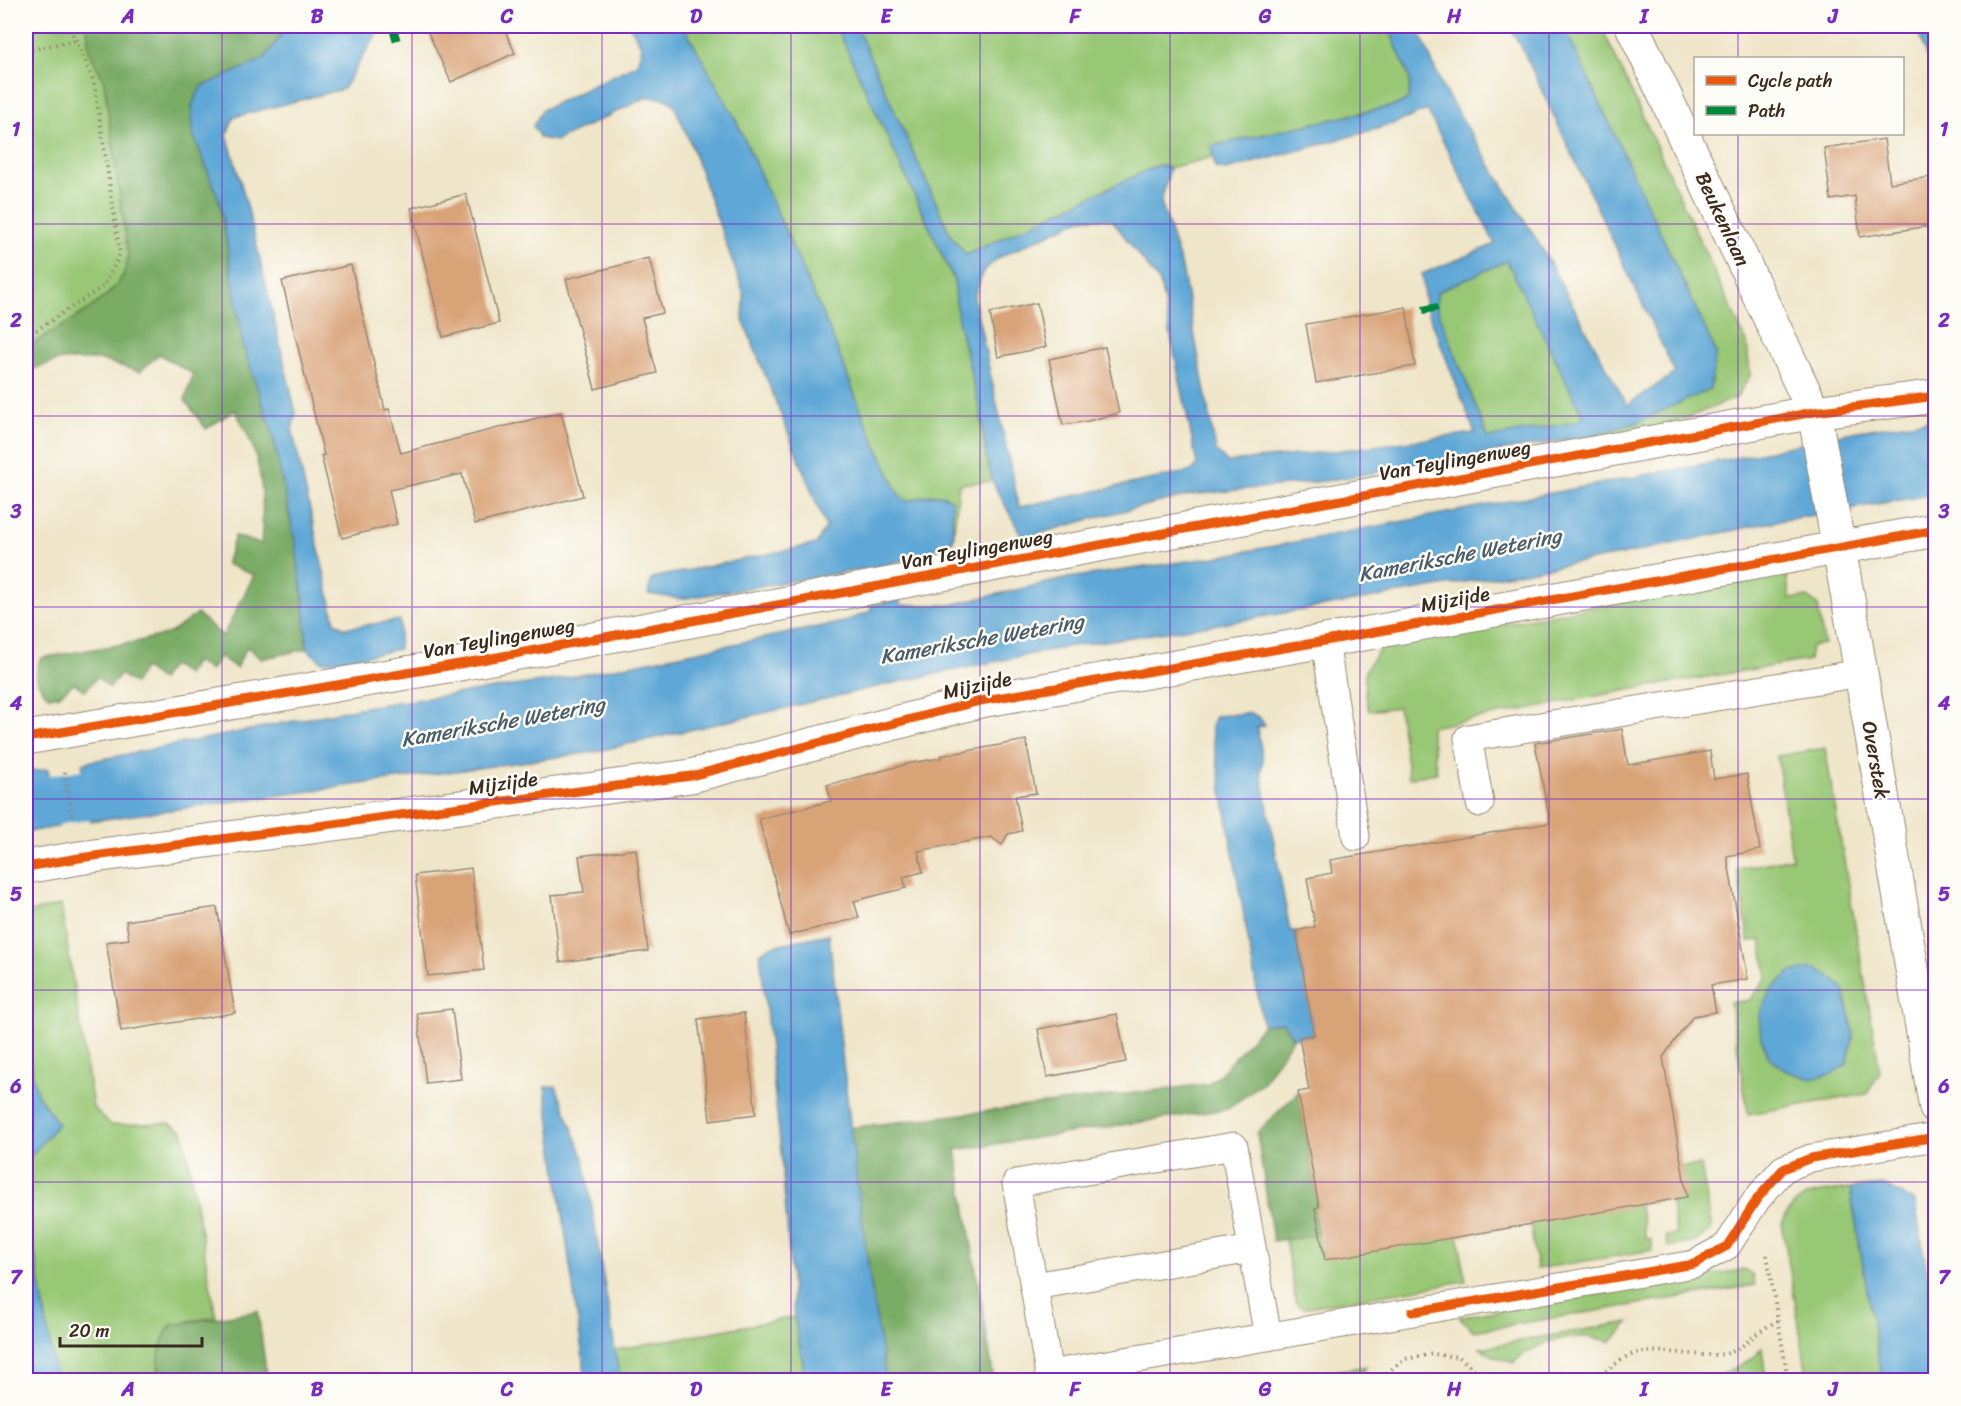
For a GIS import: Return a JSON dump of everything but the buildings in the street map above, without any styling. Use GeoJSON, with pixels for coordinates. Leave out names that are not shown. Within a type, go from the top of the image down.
{"type":"FeatureCollection","features":[{"type":"Feature","properties":{"kind":"street","name":"Beukenlaan"},"geometry":{"type":"LineString","coordinates":[[1632,26],[1816,422]]}},
{"type":"Feature","properties":{"kind":"street","name":"Van Teylingenweg"},"geometry":{"type":"LineString","coordinates":[[26,738],[465,663],[851,590],[1816,422],[1935,396]]}},
{"type":"Feature","properties":{"kind":"street","name":"Overstek"},"geometry":{"type":"LineString","coordinates":[[1816,422],[1935,1108]]}},
{"type":"Feature","properties":{"kind":"street","name":"Mijzijde"},"geometry":{"type":"LineString","coordinates":[[26,867],[691,776],[980,701],[1325,641],[1837,538],[1935,530]]}},
{"type":"Feature","properties":{"kind":"lane"},"geometry":{"type":"LineString","coordinates":[[1325,641],[1356,837]]}},
{"type":"Feature","properties":{"kind":"lane"},"geometry":{"type":"LineString","coordinates":[[1480,803],[1468,738],[1861,673]]}},
{"type":"Feature","properties":{"kind":"lane"},"geometry":{"type":"LineString","coordinates":[[1268,1337],[1234,1146],[1016,1183],[1049,1374],[1268,1337],[1694,1264],[1727,1246],[1757,1198],[1783,1169],[1811,1158],[1935,1137]]}},
{"type":"Feature","properties":{"kind":"lane"},"geometry":{"type":"LineString","coordinates":[[1034,1287],[1252,1249]]}},
{"type":"Feature","properties":{"kind":"path"},"geometry":{"type":"LineString","coordinates":[[26,337],[104,286],[120,254],[94,81],[76,40],[67,26]]}},
{"type":"Feature","properties":{"kind":"path"},"geometry":{"type":"LineString","coordinates":[[26,51],[76,40]]}},
{"type":"Feature","properties":{"kind":"path"},"geometry":{"type":"LineString","coordinates":[[63,765],[73,822]]}},
{"type":"Feature","properties":{"kind":"path"},"geometry":{"type":"LineString","coordinates":[[1757,1198],[1788,1380]]}},
{"type":"Feature","properties":{"kind":"path"},"geometry":{"type":"LineString","coordinates":[[1590,1380],[1601,1377],[1635,1353],[1664,1350],[1685,1353],[1730,1353],[1778,1320]]}},
{"type":"Feature","properties":{"kind":"path"},"geometry":{"type":"LineString","coordinates":[[1377,1380],[1406,1359],[1432,1354],[1460,1357],[1487,1380]]}},
{"type":"Feature","properties":{"kind":"green space"},"geometry":{"type":"Polygon","coordinates":[[[26,26],[87,26],[89,51],[104,81],[128,255],[124,273],[118,284],[108,294],[80,315],[26,348],[26,26]]]}},
{"type":"Feature","properties":{"kind":"green space"},"geometry":{"type":"Polygon","coordinates":[[[87,26],[288,26],[264,59],[201,87],[192,105],[193,134],[220,202],[243,345],[272,432],[295,541],[304,604],[307,649],[261,659],[247,647],[236,668],[220,656],[210,671],[196,661],[187,675],[172,665],[161,680],[144,668],[134,684],[120,674],[110,688],[97,677],[85,691],[74,683],[58,696],[48,696],[37,678],[41,658],[136,642],[170,633],[197,614],[223,636],[254,575],[226,564],[235,536],[261,544],[262,531],[263,505],[260,478],[255,452],[248,436],[235,410],[206,429],[185,400],[193,374],[159,354],[140,372],[101,360],[61,360],[26,371],[26,348],[80,315],[108,294],[118,284],[127,262],[128,255],[104,81],[89,51],[87,26]]]}},
{"type":"Feature","properties":{"kind":"green space"},"geometry":{"type":"Polygon","coordinates":[[[685,26],[836,26],[954,281],[958,314],[981,412],[992,481],[959,484],[953,541],[951,500],[934,494],[907,501],[899,495],[864,418],[830,331],[735,118],[685,30],[685,26]]]}},
{"type":"Feature","properties":{"kind":"green space"},"geometry":{"type":"Polygon","coordinates":[[[856,26],[1388,26],[1410,79],[1409,98],[1397,105],[1211,146],[1213,157],[1170,168],[1158,165],[966,255],[951,236],[856,26]]]}},
{"type":"Feature","properties":{"kind":"green space"},"geometry":{"type":"Polygon","coordinates":[[[1564,26],[1601,26],[1747,343],[1750,376],[1736,398],[1659,429],[1608,442],[1594,435],[1636,423],[1716,352],[1564,26]]]}},
{"type":"Feature","properties":{"kind":"green space"},"geometry":{"type":"Polygon","coordinates":[[[1507,260],[1583,416],[1576,422],[1488,438],[1437,308],[1437,292],[1507,260]]]}},
{"type":"Feature","properties":{"kind":"green space"},"geometry":{"type":"Polygon","coordinates":[[[1786,571],[1790,599],[1808,597],[1818,606],[1824,644],[1811,646],[1809,660],[1634,689],[1430,727],[1437,773],[1409,778],[1398,707],[1369,711],[1365,676],[1370,662],[1384,646],[1786,571]]]}},
{"type":"Feature","properties":{"kind":"green space"},"geometry":{"type":"Polygon","coordinates":[[[1825,748],[1880,1072],[1867,1094],[1748,1114],[1730,1003],[1750,1000],[1767,977],[1761,940],[1749,941],[1737,869],[1792,858],[1777,756],[1825,748]]]}},
{"type":"Feature","properties":{"kind":"green space"},"geometry":{"type":"Polygon","coordinates":[[[61,905],[93,1107],[111,1125],[169,1123],[183,1131],[216,1317],[188,1321],[158,1365],[160,1380],[56,1380],[27,1206],[28,1159],[58,1124],[37,1094],[26,1042],[26,913],[61,905]]]}},
{"type":"Feature","properties":{"kind":"green space"},"geometry":{"type":"Polygon","coordinates":[[[1283,1022],[1293,1038],[1263,1082],[1228,1109],[956,1150],[994,1380],[886,1380],[873,1305],[849,1128],[1208,1084],[1222,1072],[1263,1025],[1283,1022]]]}},
{"type":"Feature","properties":{"kind":"green space"},"geometry":{"type":"Polygon","coordinates":[[[1298,1092],[1319,1209],[1314,1210],[1318,1235],[1273,1241],[1257,1133],[1298,1092]]]}},
{"type":"Feature","properties":{"kind":"green space"},"geometry":{"type":"Polygon","coordinates":[[[1701,1165],[1712,1229],[1695,1242],[1668,1247],[1666,1236],[1676,1234],[1670,1197],[1682,1167],[1701,1165]]]}},
{"type":"Feature","properties":{"kind":"green space"},"geometry":{"type":"Polygon","coordinates":[[[1850,1188],[1882,1380],[1808,1380],[1782,1223],[1788,1212],[1802,1198],[1818,1192],[1850,1188]]]}},
{"type":"Feature","properties":{"kind":"green space"},"geometry":{"type":"Polygon","coordinates":[[[1639,1203],[1646,1239],[1651,1239],[1653,1250],[1537,1269],[1530,1222],[1639,1203]]]}},
{"type":"Feature","properties":{"kind":"green space"},"geometry":{"type":"Polygon","coordinates":[[[1458,1234],[1466,1281],[1302,1308],[1296,1303],[1285,1239],[1318,1235],[1323,1258],[1458,1234]]]}},
{"type":"Feature","properties":{"kind":"green space"},"geometry":{"type":"Polygon","coordinates":[[[1742,1270],[1751,1275],[1755,1285],[1474,1331],[1459,1317],[1742,1270]]]}},
{"type":"Feature","properties":{"kind":"green space"},"geometry":{"type":"Polygon","coordinates":[[[258,1311],[267,1380],[160,1380],[160,1351],[163,1338],[171,1325],[258,1311]]]}},
{"type":"Feature","properties":{"kind":"green space"},"geometry":{"type":"Polygon","coordinates":[[[794,1317],[806,1380],[619,1380],[614,1350],[794,1317]]]}},
{"type":"Feature","properties":{"kind":"green space"},"geometry":{"type":"Polygon","coordinates":[[[1630,1322],[1610,1342],[1585,1337],[1559,1340],[1534,1349],[1513,1363],[1480,1348],[1630,1322]]]}},
{"type":"Feature","properties":{"kind":"green space"},"geometry":{"type":"Polygon","coordinates":[[[1762,1348],[1766,1380],[1705,1380],[1736,1368],[1762,1348]]]}},
{"type":"Feature","properties":{"kind":"green space"},"geometry":{"type":"Polygon","coordinates":[[[1367,1366],[1356,1380],[1280,1380],[1367,1366]]]}},
{"type":"Feature","properties":{"kind":"water"},"geometry":{"type":"Polygon","coordinates":[[[288,26],[372,26],[376,35],[343,89],[234,117],[227,134],[248,209],[296,413],[292,429],[335,622],[345,628],[400,620],[399,649],[322,662],[307,649],[304,604],[295,541],[272,432],[243,345],[220,202],[193,134],[192,105],[201,87],[264,59],[288,26]]]}},
{"type":"Feature","properties":{"kind":"water"},"geometry":{"type":"Polygon","coordinates":[[[630,26],[685,26],[735,118],[830,331],[864,418],[899,495],[907,501],[935,495],[952,500],[953,541],[910,558],[865,569],[681,599],[648,594],[652,578],[816,544],[826,527],[743,320],[744,294],[690,142],[673,103],[664,98],[647,97],[556,141],[540,138],[533,126],[542,110],[637,64],[642,47],[630,26]]]}},
{"type":"Feature","properties":{"kind":"water"},"geometry":{"type":"Polygon","coordinates":[[[836,26],[856,26],[951,236],[966,255],[1158,165],[1170,168],[1161,202],[1182,268],[1216,451],[1227,462],[1475,433],[1425,304],[1422,274],[1495,244],[1427,110],[1377,129],[1226,170],[1215,168],[1211,146],[1397,105],[1409,98],[1410,79],[1388,26],[1417,26],[1444,90],[1541,247],[1627,405],[1675,373],[1520,44],[1508,26],[1564,26],[1716,352],[1710,389],[1636,423],[1594,435],[1325,481],[1190,495],[1023,538],[992,481],[986,456],[981,415],[958,320],[954,280],[836,26]],[[1083,218],[1000,257],[983,271],[974,298],[1019,507],[1192,471],[1197,464],[1160,283],[1112,220],[1083,218]],[[1507,261],[1437,292],[1437,308],[1488,438],[1576,422],[1583,416],[1507,261]]]}},
{"type":"Feature","properties":{"kind":"water"},"geometry":{"type":"Polygon","coordinates":[[[1916,26],[1935,26],[1935,80],[1933,74],[1916,26]]]}},
{"type":"Feature","properties":{"kind":"water"},"geometry":{"type":"Polygon","coordinates":[[[1935,419],[1935,494],[1767,523],[1621,555],[1238,621],[1065,647],[907,680],[594,752],[91,821],[82,763],[370,706],[555,680],[843,622],[871,611],[871,605],[900,600],[901,605],[950,605],[1068,578],[1216,557],[1755,454],[1857,431],[1935,419]]]}},
{"type":"Feature","properties":{"kind":"water"},"geometry":{"type":"Polygon","coordinates":[[[1251,713],[1260,718],[1265,726],[1257,727],[1263,760],[1261,772],[1290,931],[1296,931],[1314,1035],[1293,1038],[1283,1022],[1263,1025],[1211,727],[1215,716],[1251,713]]]}},
{"type":"Feature","properties":{"kind":"water"},"geometry":{"type":"Polygon","coordinates":[[[48,769],[58,827],[26,832],[26,772],[48,769]]]}},
{"type":"Feature","properties":{"kind":"water"},"geometry":{"type":"Polygon","coordinates":[[[829,934],[861,1213],[886,1380],[806,1380],[794,1317],[782,1162],[760,953],[771,946],[829,934]]]}},
{"type":"Feature","properties":{"kind":"water"},"geometry":{"type":"Polygon","coordinates":[[[1812,968],[1827,974],[1843,988],[1854,1033],[1847,1064],[1832,1074],[1811,1079],[1786,1071],[1769,1057],[1761,1038],[1759,1016],[1770,991],[1789,973],[1812,968]]]}},
{"type":"Feature","properties":{"kind":"water"},"geometry":{"type":"Polygon","coordinates":[[[26,1042],[37,1094],[58,1124],[28,1159],[27,1206],[56,1380],[26,1380],[26,1131],[29,1127],[26,1112],[26,1042]]]}},
{"type":"Feature","properties":{"kind":"water"},"geometry":{"type":"Polygon","coordinates":[[[556,1086],[584,1159],[620,1380],[586,1380],[545,1087],[556,1086]]]}},
{"type":"Feature","properties":{"kind":"water"},"geometry":{"type":"Polygon","coordinates":[[[1883,1185],[1915,1201],[1935,1321],[1935,1380],[1882,1380],[1850,1188],[1883,1185]]]}},
{"type":"Feature","properties":{"kind":"waterway","name":"Kameriksche Wetering"},"geometry":{"type":"LineString","coordinates":[[26,805],[153,783]]}},
{"type":"Feature","properties":{"kind":"marked path"},"geometry":{"type":"LineString","coordinates":[[392,26],[397,41]]}},
{"type":"Feature","properties":{"kind":"marked path"},"geometry":{"type":"LineString","coordinates":[[1423,310],[1443,306]]}},
{"type":"Feature","properties":{"kind":"cycle path"},"geometry":{"type":"LineString","coordinates":[[26,738],[465,663],[1814,412],[1936,396]]}},
{"type":"Feature","properties":{"kind":"cycle path"},"geometry":{"type":"LineString","coordinates":[[26,867],[691,776],[980,701],[1936,530]]}},
{"type":"Feature","properties":{"kind":"cycle path"},"geometry":{"type":"LineString","coordinates":[[1412,1312],[1694,1264],[1727,1246],[1757,1199],[1783,1169],[1811,1158],[1936,1137]]}}]}
